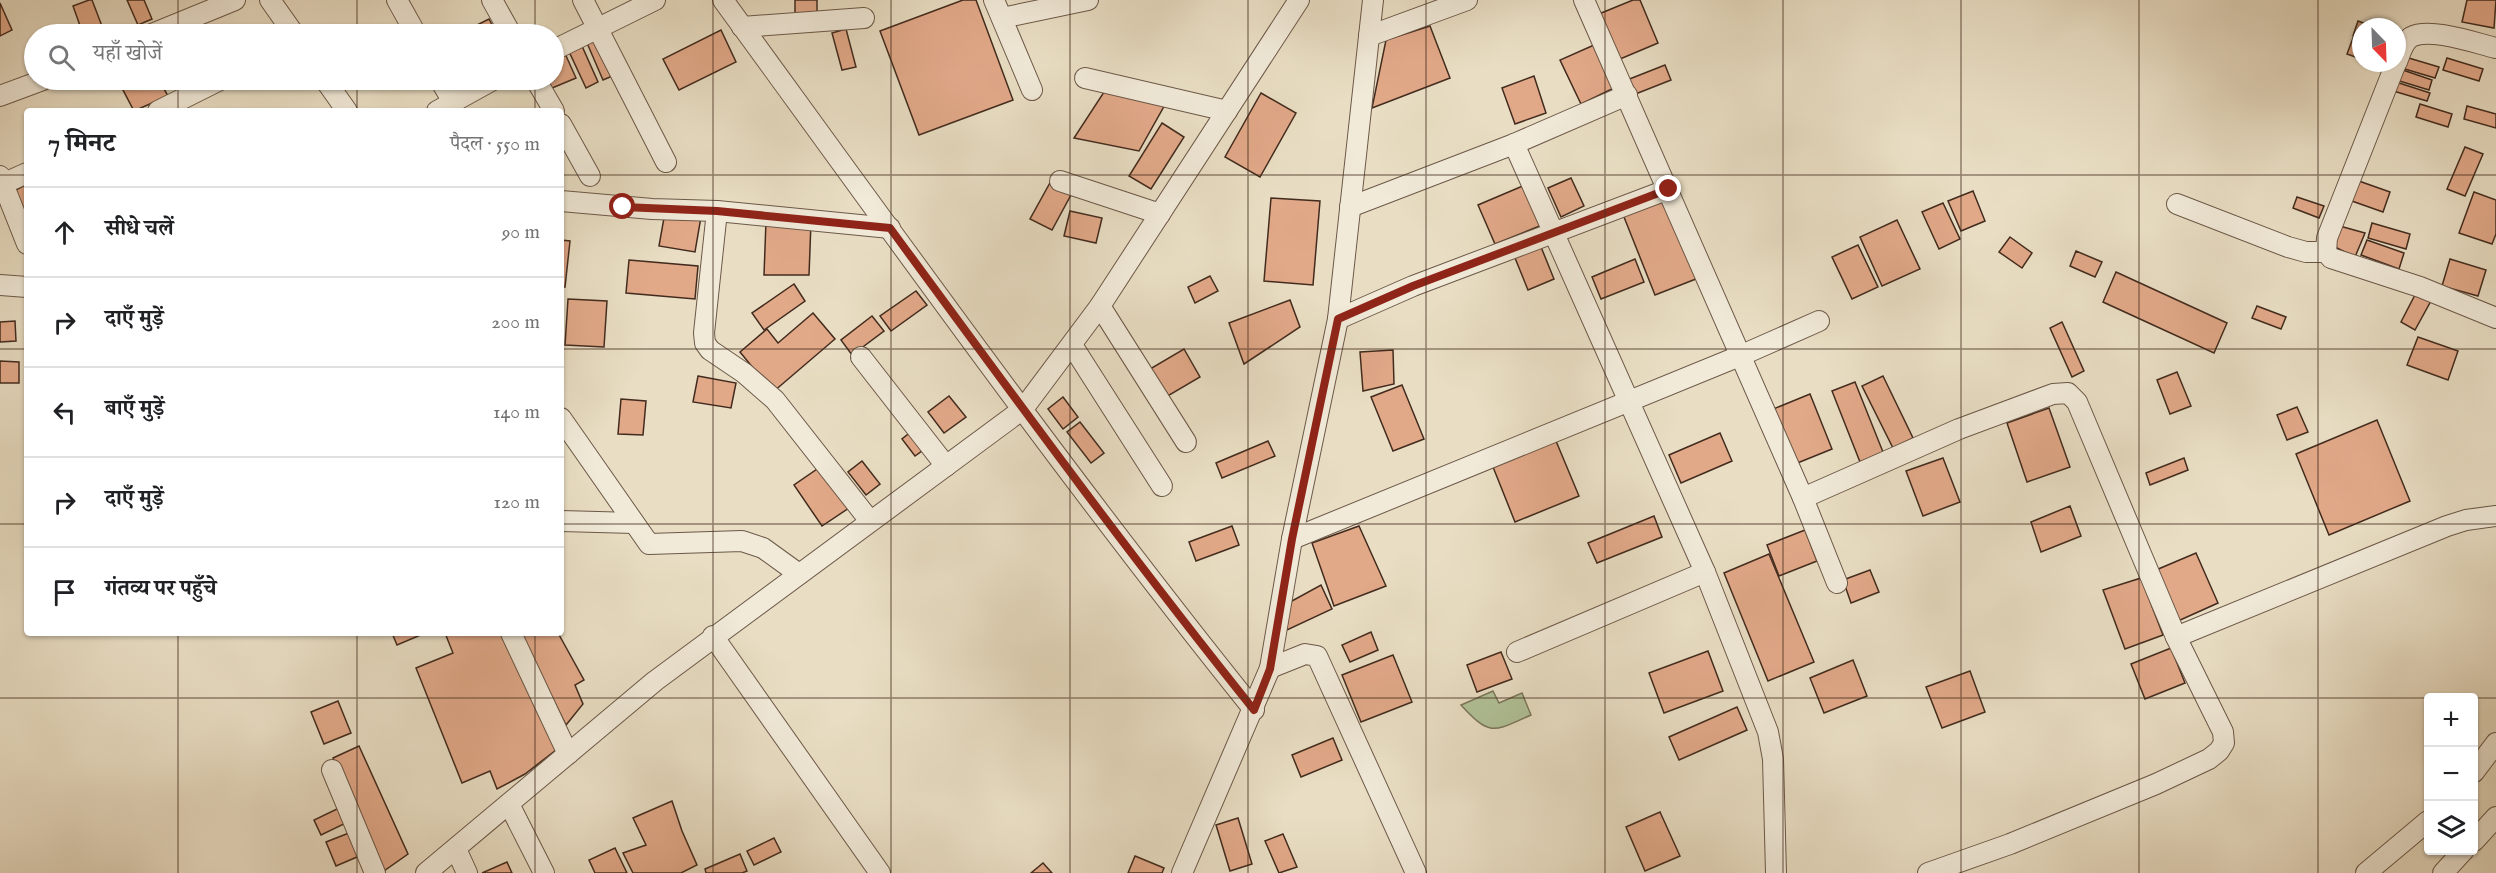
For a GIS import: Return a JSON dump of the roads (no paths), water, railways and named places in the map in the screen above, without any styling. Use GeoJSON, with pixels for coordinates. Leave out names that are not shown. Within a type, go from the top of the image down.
{"type":"FeatureCollection","features":[{"type":"Feature","properties":{"kind":"street"},"geometry":{"type":"LineString","coordinates":[[176,24],[235,0]]}},
{"type":"Feature","properties":{"kind":"street"},"geometry":{"type":"LineString","coordinates":[[270,0],[287,24]]}},
{"type":"Feature","properties":{"kind":"street"},"geometry":{"type":"LineString","coordinates":[[397,0],[410,24]]}},
{"type":"Feature","properties":{"kind":"street"},"geometry":{"type":"LineString","coordinates":[[492,0],[506,24]]}},
{"type":"Feature","properties":{"kind":"street"},"geometry":{"type":"LineString","coordinates":[[584,0],[666,162]]}},
{"type":"Feature","properties":{"kind":"street"},"geometry":{"type":"LineString","coordinates":[[564,45],[655,0]]}},
{"type":"Feature","properties":{"kind":"street"},"geometry":{"type":"LineString","coordinates":[[723,0],[1023,409],[1187,628],[1254,710]]}},
{"type":"Feature","properties":{"kind":"street"},"geometry":{"type":"LineString","coordinates":[[994,0],[1032,90]]}},
{"type":"Feature","properties":{"kind":"street"},"geometry":{"type":"LineString","coordinates":[[1002,18],[1088,0]]}},
{"type":"Feature","properties":{"kind":"street"},"geometry":{"type":"LineString","coordinates":[[426,873],[655,681],[1023,409],[1100,306],[1299,0]]}},
{"type":"Feature","properties":{"kind":"street"},"geometry":{"type":"LineString","coordinates":[[1182,873],[1270,669],[1292,539],[1338,319],[1373,0]]}},
{"type":"Feature","properties":{"kind":"street"},"geometry":{"type":"LineString","coordinates":[[1369,36],[1467,0]]}},
{"type":"Feature","properties":{"kind":"street"},"geometry":{"type":"LineString","coordinates":[[1584,0],[1742,356],[1837,583]]}},
{"type":"Feature","properties":{"kind":"street"},"geometry":{"type":"LineString","coordinates":[[742,27],[864,18]]}},
{"type":"Feature","properties":{"kind":"street"},"geometry":{"type":"LineString","coordinates":[[2406,43],[2410,38],[2434,34],[2496,48]]}},
{"type":"Feature","properties":{"kind":"street"},"geometry":{"type":"LineString","coordinates":[[2393,72],[2327,238],[2326,252],[2331,258],[2420,287],[2496,318]]}},
{"type":"Feature","properties":{"kind":"street"},"geometry":{"type":"LineString","coordinates":[[1085,78],[1227,111]]}},
{"type":"Feature","properties":{"kind":"street"},"geometry":{"type":"LineString","coordinates":[[0,96],[24,87]]}},
{"type":"Feature","properties":{"kind":"street"},"geometry":{"type":"LineString","coordinates":[[164,108],[200,90]]}},
{"type":"Feature","properties":{"kind":"street"},"geometry":{"type":"LineString","coordinates":[[332,90],[345,108]]}},
{"type":"Feature","properties":{"kind":"street"},"geometry":{"type":"LineString","coordinates":[[442,90],[445,106],[475,90]]}},
{"type":"Feature","properties":{"kind":"street"},"geometry":{"type":"LineString","coordinates":[[542,90],[552,108]]}},
{"type":"Feature","properties":{"kind":"street"},"geometry":{"type":"LineString","coordinates":[[1350,207],[1514,144],[1627,95]]}},
{"type":"Feature","properties":{"kind":"street"},"geometry":{"type":"LineString","coordinates":[[564,129],[590,176]]}},
{"type":"Feature","properties":{"kind":"street"},"geometry":{"type":"LineString","coordinates":[[1514,144],[1705,572],[1768,732],[1773,759],[1776,873]]}},
{"type":"Feature","properties":{"kind":"street"},"geometry":{"type":"LineString","coordinates":[[24,174],[1,181],[24,237]]}},
{"type":"Feature","properties":{"kind":"street"},"geometry":{"type":"LineString","coordinates":[[1060,181],[1160,214]]}},
{"type":"Feature","properties":{"kind":"street"},"geometry":{"type":"LineString","coordinates":[[1338,319],[1413,286],[1669,189]]}},
{"type":"Feature","properties":{"kind":"street"},"geometry":{"type":"LineString","coordinates":[[564,201],[652,209],[717,211],[890,228]]}},
{"type":"Feature","properties":{"kind":"street"},"geometry":{"type":"LineString","coordinates":[[2177,204],[2288,247],[2306,252],[2326,252]]}},
{"type":"Feature","properties":{"kind":"street"},"geometry":{"type":"LineString","coordinates":[[717,211],[705,343],[710,350],[744,373],[774,400],[870,521]]}},
{"type":"Feature","properties":{"kind":"street"},"geometry":{"type":"LineString","coordinates":[[0,285],[24,291]]}},
{"type":"Feature","properties":{"kind":"street"},"geometry":{"type":"LineString","coordinates":[[1100,306],[1186,442]]}},
{"type":"Feature","properties":{"kind":"street"},"geometry":{"type":"LineString","coordinates":[[1292,539],[1742,356],[1819,321]]}},
{"type":"Feature","properties":{"kind":"street"},"geometry":{"type":"LineString","coordinates":[[1072,345],[1162,486]]}},
{"type":"Feature","properties":{"kind":"street"},"geometry":{"type":"LineString","coordinates":[[861,357],[946,466]]}},
{"type":"Feature","properties":{"kind":"street"},"geometry":{"type":"LineString","coordinates":[[1803,498],[1959,429],[2053,394],[2068,393],[2077,402],[2176,637],[2223,732],[2224,743],[2219,751],[2209,759],[2156,784],[2010,844],[1928,873]]}},
{"type":"Feature","properties":{"kind":"street"},"geometry":{"type":"LineString","coordinates":[[564,422],[649,544],[742,541],[763,548],[799,574]]}},
{"type":"Feature","properties":{"kind":"street"},"geometry":{"type":"LineString","coordinates":[[2176,637],[2447,526],[2466,520],[2496,516]]}},
{"type":"Feature","properties":{"kind":"street"},"geometry":{"type":"LineString","coordinates":[[564,521],[634,523]]}},
{"type":"Feature","properties":{"kind":"street"},"geometry":{"type":"LineString","coordinates":[[1517,652],[1705,572]]}},
{"type":"Feature","properties":{"kind":"street"},"geometry":{"type":"LineString","coordinates":[[512,636],[568,754]]}},
{"type":"Feature","properties":{"kind":"street"},"geometry":{"type":"LineString","coordinates":[[713,636],[880,873]]}},
{"type":"Feature","properties":{"kind":"street"},"geometry":{"type":"LineString","coordinates":[[1270,669],[1305,654],[1317,656],[1416,873]]}},
{"type":"Feature","properties":{"kind":"street"},"geometry":{"type":"LineString","coordinates":[[2478,767],[2496,743]]}},
{"type":"Feature","properties":{"kind":"street"},"geometry":{"type":"LineString","coordinates":[[332,770],[375,873]]}},
{"type":"Feature","properties":{"kind":"street"},"geometry":{"type":"LineString","coordinates":[[509,804],[544,873]]}},
{"type":"Feature","properties":{"kind":"street"},"geometry":{"type":"LineString","coordinates":[[2478,837],[2496,817]]}},
{"type":"Feature","properties":{"kind":"street"},"geometry":{"type":"LineString","coordinates":[[2366,873],[2424,824]]}},
{"type":"Feature","properties":{"kind":"street"},"geometry":{"type":"LineString","coordinates":[[456,849],[467,873]]}},
{"type":"Feature","properties":{"kind":"street"},"geometry":{"type":"LineString","coordinates":[[2442,873],[2459,855]]}}]}
